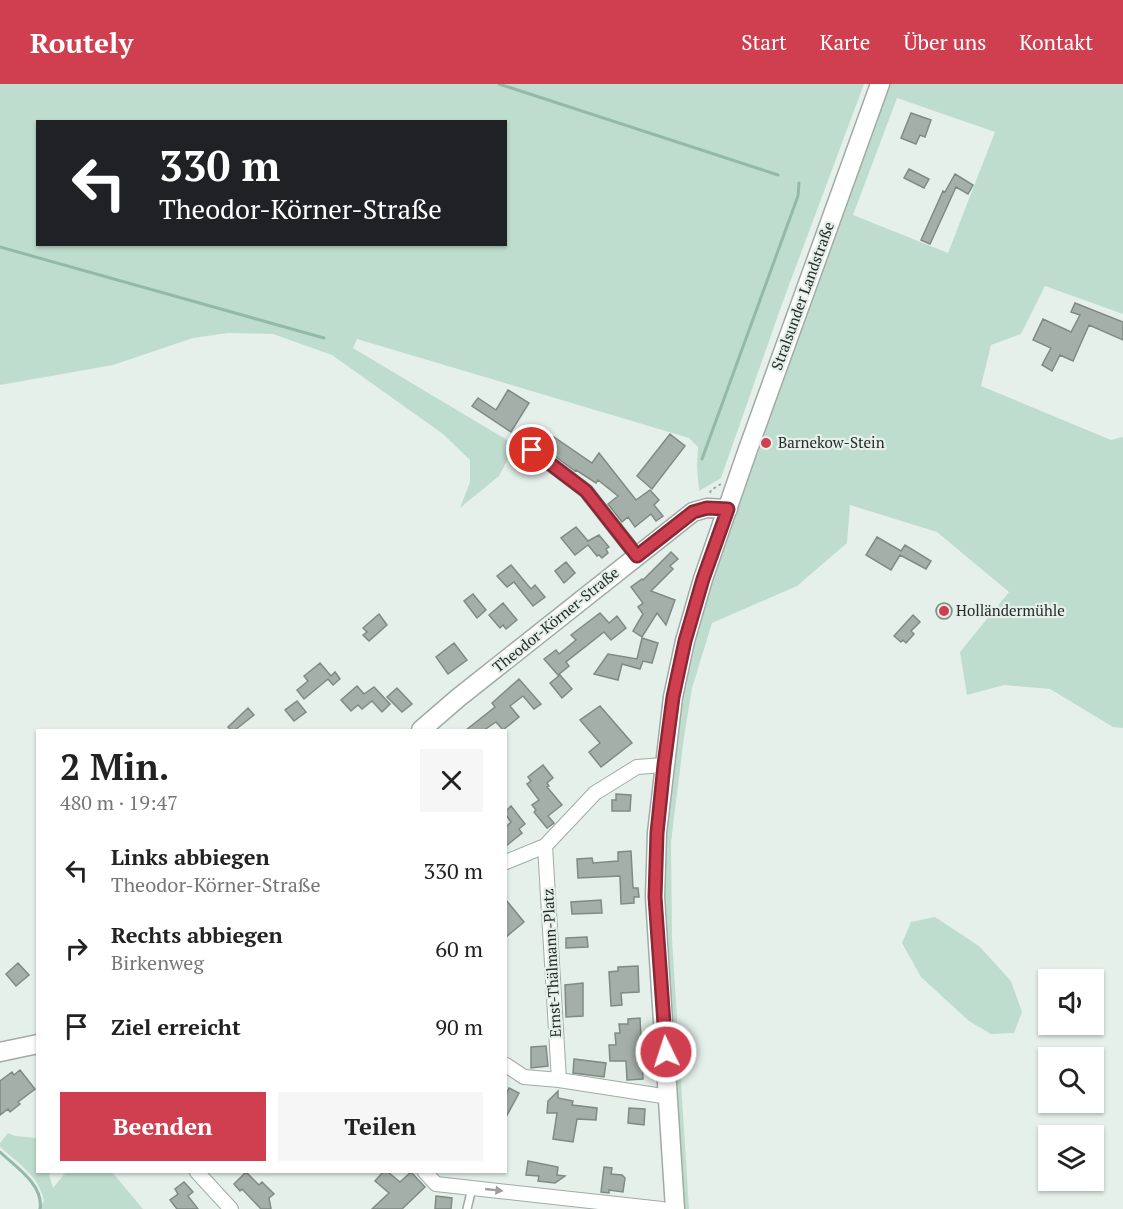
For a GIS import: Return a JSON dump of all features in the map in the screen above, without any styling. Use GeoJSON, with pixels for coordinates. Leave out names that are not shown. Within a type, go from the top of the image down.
{"type":"FeatureCollection","features":[{"type":"Feature","properties":{"kind":"main road","name":"Stralsunder Landstraße"},"geometry":{"type":"LineString","coordinates":[[675,1209],[655,897],[657,833],[673,697],[685,641],[703,579],[880,84]]}},
{"type":"Feature","properties":{"kind":"main road","name":"Theodor-Körner-Straße"},"geometry":{"type":"LineString","coordinates":[[422,729],[693,512],[707,508],[728,509]]}},
{"type":"Feature","properties":{"kind":"main road"},"geometry":{"type":"LineString","coordinates":[[0,1052],[36,1044]]}},
{"type":"Feature","properties":{"kind":"street"},"geometry":{"type":"LineString","coordinates":[[532,450],[586,491],[637,556]]}},
{"type":"Feature","properties":{"kind":"street"},"geometry":{"type":"LineString","coordinates":[[507,862],[545,846],[595,793],[637,767],[664,765]]}},
{"type":"Feature","properties":{"kind":"street","name":"Ernst-Thälmann-Platz"},"geometry":{"type":"LineString","coordinates":[[545,846],[559,1080]]}},
{"type":"Feature","properties":{"kind":"street"},"geometry":{"type":"LineString","coordinates":[[507,1066],[524,1077],[559,1080],[669,1097]]}},
{"type":"Feature","properties":{"kind":"street"},"geometry":{"type":"LineString","coordinates":[[198,1173],[231,1209]]}},
{"type":"Feature","properties":{"kind":"street"},"geometry":{"type":"LineString","coordinates":[[426,1173],[436,1184],[662,1209]]}},
{"type":"Feature","properties":{"kind":"lane"},"geometry":{"type":"LineString","coordinates":[[467,1209],[472,1188]]}},
{"type":"Feature","properties":{"kind":"green space"},"geometry":{"type":"Polygon","coordinates":[[[0,84],[864,84],[782,304],[721,478],[699,491],[698,447],[689,438],[357,339],[353,348],[507,440],[509,457],[499,476],[460,508],[470,482],[470,460],[443,434],[332,355],[273,334],[228,333],[193,338],[113,365],[0,385],[0,84]]]}},
{"type":"Feature","properties":{"kind":"green space"},"geometry":{"type":"Polygon","coordinates":[[[886,84],[1123,84],[1123,314],[1045,286],[1021,334],[991,345],[981,386],[1111,440],[1123,437],[1123,728],[1113,727],[1050,689],[1004,685],[967,695],[960,652],[1009,592],[937,532],[850,505],[847,543],[797,586],[712,623],[692,688],[671,842],[672,939],[689,1209],[683,1209],[663,896],[665,834],[681,698],[692,643],[709,581],[886,84]],[[897,98],[853,215],[948,253],[995,132],[897,98]]]}},
{"type":"Feature","properties":{"kind":"green space"},"geometry":{"type":"Polygon","coordinates":[[[935,917],[979,946],[1011,981],[1022,1012],[1014,1033],[991,1034],[969,1021],[921,977],[902,943],[911,922],[935,917]]]}},
{"type":"Feature","properties":{"kind":"green space"},"geometry":{"type":"Polygon","coordinates":[[[8,1133],[36,1138],[36,1173],[50,1173],[53,1188],[65,1173],[113,1173],[143,1209],[38,1209],[44,1201],[38,1185],[27,1171],[0,1147],[0,1143],[8,1133]]]}},
{"type":"Feature","properties":{"kind":"building"},"geometry":{"type":"Polygon","coordinates":[[[911,113],[931,120],[925,137],[920,135],[916,144],[901,138],[911,113]]]}},
{"type":"Feature","properties":{"kind":"building"},"geometry":{"type":"Polygon","coordinates":[[[909,169],[929,179],[924,188],[904,178],[909,169]]]}},
{"type":"Feature","properties":{"kind":"building"},"geometry":{"type":"Polygon","coordinates":[[[955,174],[973,185],[968,194],[956,187],[930,244],[921,240],[943,191],[945,192],[955,174]]]}},
{"type":"Feature","properties":{"kind":"building"},"geometry":{"type":"Polygon","coordinates":[[[1075,303],[1123,322],[1123,340],[1089,325],[1073,361],[1060,355],[1052,371],[1042,365],[1051,348],[1033,340],[1043,319],[1071,332],[1080,315],[1071,312],[1075,303]]]}},
{"type":"Feature","properties":{"kind":"building"},"geometry":{"type":"Polygon","coordinates":[[[508,390],[529,403],[511,432],[472,406],[478,398],[496,410],[508,390]]]}},
{"type":"Feature","properties":{"kind":"building"},"geometry":{"type":"Polygon","coordinates":[[[536,432],[551,442],[554,437],[592,463],[599,453],[636,500],[650,490],[659,500],[654,505],[663,516],[656,521],[651,514],[635,527],[628,517],[622,522],[608,504],[618,496],[598,480],[596,483],[575,471],[537,443],[530,441],[536,432]]]}},
{"type":"Feature","properties":{"kind":"building"},"geometry":{"type":"Polygon","coordinates":[[[670,434],[685,446],[652,489],[637,476],[670,434]]]}},
{"type":"Feature","properties":{"kind":"building"},"geometry":{"type":"Polygon","coordinates":[[[576,527],[588,541],[599,535],[609,547],[606,549],[608,553],[602,558],[597,556],[588,545],[575,555],[561,538],[576,527]]]}},
{"type":"Feature","properties":{"kind":"building"},"geometry":{"type":"Polygon","coordinates":[[[877,537],[901,551],[905,545],[931,561],[926,569],[900,555],[891,570],[866,555],[877,537]]]}},
{"type":"Feature","properties":{"kind":"building"},"geometry":{"type":"Polygon","coordinates":[[[671,552],[678,559],[670,566],[673,569],[651,591],[675,600],[666,625],[657,613],[642,637],[633,631],[643,614],[638,607],[643,603],[631,587],[643,580],[671,552]]]}},
{"type":"Feature","properties":{"kind":"building"},"geometry":{"type":"Polygon","coordinates":[[[566,562],[575,573],[564,583],[555,571],[566,562]]]}},
{"type":"Feature","properties":{"kind":"building"},"geometry":{"type":"Polygon","coordinates":[[[511,565],[531,589],[535,585],[545,597],[533,606],[514,582],[507,587],[497,576],[511,565]]]}},
{"type":"Feature","properties":{"kind":"building"},"geometry":{"type":"Polygon","coordinates":[[[473,594],[486,610],[477,618],[464,601],[473,594]]]}},
{"type":"Feature","properties":{"kind":"building"},"geometry":{"type":"Polygon","coordinates":[[[503,603],[517,620],[506,629],[503,625],[500,628],[489,615],[503,603]]]}},
{"type":"Feature","properties":{"kind":"building","name":"Holländermühle"},"geometry":{"type":"Polygon","coordinates":[[[941,603],[947,603],[952,611],[950,617],[941,619],[936,614],[936,608],[941,603]]]}},
{"type":"Feature","properties":{"kind":"building"},"geometry":{"type":"Polygon","coordinates":[[[600,613],[609,623],[617,616],[626,628],[611,640],[604,632],[566,662],[569,666],[558,675],[544,659],[556,650],[559,654],[576,640],[571,635],[600,613]]]}},
{"type":"Feature","properties":{"kind":"building"},"geometry":{"type":"Polygon","coordinates":[[[379,614],[387,625],[369,641],[363,635],[367,632],[363,628],[379,614]]]}},
{"type":"Feature","properties":{"kind":"building"},"geometry":{"type":"Polygon","coordinates":[[[913,615],[920,622],[911,631],[914,634],[906,643],[903,640],[901,642],[894,636],[913,615]]]}},
{"type":"Feature","properties":{"kind":"building"},"geometry":{"type":"Polygon","coordinates":[[[642,638],[658,643],[652,663],[643,661],[640,669],[622,664],[618,680],[594,674],[608,654],[637,659],[642,638]]]}},
{"type":"Feature","properties":{"kind":"building"},"geometry":{"type":"Polygon","coordinates":[[[454,643],[467,660],[448,674],[436,657],[454,643]]]}},
{"type":"Feature","properties":{"kind":"building"},"geometry":{"type":"Polygon","coordinates":[[[320,663],[331,676],[335,672],[340,679],[333,685],[328,679],[304,699],[297,690],[308,681],[304,676],[320,663]]]}},
{"type":"Feature","properties":{"kind":"building"},"geometry":{"type":"Polygon","coordinates":[[[560,675],[572,689],[562,698],[550,683],[560,675]]]}},
{"type":"Feature","properties":{"kind":"building"},"geometry":{"type":"Polygon","coordinates":[[[519,679],[541,704],[534,709],[523,696],[510,706],[519,717],[504,729],[496,722],[486,729],[467,729],[495,707],[492,703],[519,679]]]}},
{"type":"Feature","properties":{"kind":"building"},"geometry":{"type":"Polygon","coordinates":[[[357,686],[364,694],[374,687],[390,704],[382,712],[372,701],[362,709],[358,705],[351,711],[341,700],[357,686]]]}},
{"type":"Feature","properties":{"kind":"building"},"geometry":{"type":"Polygon","coordinates":[[[397,688],[412,704],[402,712],[387,697],[397,688]]]}},
{"type":"Feature","properties":{"kind":"building"},"geometry":{"type":"Polygon","coordinates":[[[297,701],[306,712],[294,721],[285,710],[297,701]]]}},
{"type":"Feature","properties":{"kind":"building"},"geometry":{"type":"Polygon","coordinates":[[[600,706],[632,743],[601,767],[589,752],[600,743],[580,720],[600,706]]]}},
{"type":"Feature","properties":{"kind":"building"},"geometry":{"type":"Polygon","coordinates":[[[248,708],[254,715],[236,729],[228,727],[248,708]]]}},
{"type":"Feature","properties":{"kind":"building"},"geometry":{"type":"Polygon","coordinates":[[[543,765],[553,778],[547,783],[549,786],[547,787],[562,805],[548,816],[554,823],[547,828],[534,812],[536,810],[532,805],[539,800],[527,784],[531,781],[528,777],[543,765]]]}},
{"type":"Feature","properties":{"kind":"building"},"geometry":{"type":"Polygon","coordinates":[[[616,794],[631,795],[630,811],[612,811],[612,800],[616,800],[616,794]]]}},
{"type":"Feature","properties":{"kind":"building"},"geometry":{"type":"Polygon","coordinates":[[[511,806],[525,824],[519,829],[522,833],[507,845],[507,826],[511,822],[507,816],[507,810],[511,806]]]}},
{"type":"Feature","properties":{"kind":"building"},"geometry":{"type":"Polygon","coordinates":[[[631,851],[633,888],[638,888],[639,897],[634,897],[634,903],[621,904],[620,876],[578,878],[577,859],[592,858],[593,863],[618,861],[618,852],[631,851]]]}},
{"type":"Feature","properties":{"kind":"building"},"geometry":{"type":"Polygon","coordinates":[[[601,900],[602,913],[572,914],[571,902],[601,900]]]}},
{"type":"Feature","properties":{"kind":"building"},"geometry":{"type":"Polygon","coordinates":[[[507,901],[524,922],[507,936],[507,901]]]}},
{"type":"Feature","properties":{"kind":"building"},"geometry":{"type":"Polygon","coordinates":[[[587,937],[588,947],[566,948],[566,938],[587,937]]]}},
{"type":"Feature","properties":{"kind":"building"},"geometry":{"type":"Polygon","coordinates":[[[18,963],[29,975],[16,986],[6,974],[18,963]]]}},
{"type":"Feature","properties":{"kind":"building"},"geometry":{"type":"Polygon","coordinates":[[[638,966],[639,992],[621,993],[622,1005],[611,1006],[609,972],[618,971],[618,967],[638,966]]]}},
{"type":"Feature","properties":{"kind":"building"},"geometry":{"type":"Polygon","coordinates":[[[583,983],[583,1016],[566,1017],[565,985],[583,983]]]}},
{"type":"Feature","properties":{"kind":"building"},"geometry":{"type":"Polygon","coordinates":[[[640,1018],[643,1079],[627,1080],[626,1061],[610,1061],[609,1045],[616,1045],[615,1033],[620,1033],[619,1024],[628,1024],[628,1019],[640,1018]]]}},
{"type":"Feature","properties":{"kind":"building"},"geometry":{"type":"Polygon","coordinates":[[[546,1046],[548,1066],[531,1068],[531,1047],[546,1046]]]}},
{"type":"Feature","properties":{"kind":"building"},"geometry":{"type":"Polygon","coordinates":[[[574,1059],[606,1063],[604,1077],[573,1073],[574,1059]]]}},
{"type":"Feature","properties":{"kind":"building"},"geometry":{"type":"Polygon","coordinates":[[[20,1070],[35,1089],[18,1102],[20,1104],[10,1112],[8,1109],[0,1115],[0,1081],[12,1072],[14,1075],[20,1070]]]}},
{"type":"Feature","properties":{"kind":"building"},"geometry":{"type":"Polygon","coordinates":[[[509,1088],[519,1093],[507,1115],[509,1088]]]}},
{"type":"Feature","properties":{"kind":"building"},"geometry":{"type":"Polygon","coordinates":[[[558,1091],[558,1098],[573,1101],[572,1105],[597,1108],[596,1120],[577,1119],[573,1142],[553,1139],[557,1113],[547,1113],[548,1101],[558,1091]]]}},
{"type":"Feature","properties":{"kind":"building"},"geometry":{"type":"Polygon","coordinates":[[[629,1108],[645,1109],[644,1125],[628,1123],[629,1108]]]}},
{"type":"Feature","properties":{"kind":"building"},"geometry":{"type":"Polygon","coordinates":[[[528,1161],[558,1167],[557,1175],[565,1176],[555,1183],[538,1181],[539,1176],[526,1175],[528,1161]]]}},
{"type":"Feature","properties":{"kind":"building"},"geometry":{"type":"Polygon","coordinates":[[[604,1167],[612,1168],[611,1174],[622,1175],[625,1178],[623,1192],[609,1190],[609,1193],[601,1192],[604,1167]]]}},
{"type":"Feature","properties":{"kind":"building"},"geometry":{"type":"Polygon","coordinates":[[[245,1173],[259,1185],[262,1182],[274,1194],[269,1198],[271,1209],[261,1209],[234,1184],[245,1173]]]}},
{"type":"Feature","properties":{"kind":"building"},"geometry":{"type":"Polygon","coordinates":[[[382,1173],[389,1173],[400,1182],[412,1173],[425,1187],[402,1209],[372,1209],[389,1193],[375,1181],[382,1173]]]}},
{"type":"Feature","properties":{"kind":"building"},"geometry":{"type":"Polygon","coordinates":[[[184,1182],[193,1192],[188,1196],[198,1209],[177,1209],[170,1200],[178,1194],[175,1189],[184,1182]]]}},
{"type":"Feature","properties":{"kind":"building"},"geometry":{"type":"Polygon","coordinates":[[[436,1196],[452,1198],[451,1209],[435,1209],[436,1196]]]}},
{"type":"Feature","properties":{"kind":"waterway"},"geometry":{"type":"LineString","coordinates":[[499,84],[778,175]]}},
{"type":"Feature","properties":{"kind":"waterway"},"geometry":{"type":"LineString","coordinates":[[702,459],[798,196],[799,183]]}},
{"type":"Feature","properties":{"kind":"waterway"},"geometry":{"type":"LineString","coordinates":[[0,247],[324,338]]}},
{"type":"Feature","properties":{"kind":"waterway"},"geometry":{"type":"LineString","coordinates":[[0,1152],[33,1184],[38,1192],[40,1209]]}},
{"type":"Feature","properties":{"kind":"place","name":"Barnekow-Stein"},"geometry":{"type":"Point","coordinates":[766,443]}},
{"type":"Feature","properties":{"kind":"place","name":"Holländermühle"},"geometry":{"type":"Point","coordinates":[944,611]}},
{"type":"Feature","properties":{"kind":"route"},"geometry":{"type":"LineString","coordinates":[[532,450],[586,491],[637,556],[693,512],[707,508],[728,509],[703,579],[685,641],[673,697],[664,765],[657,833],[655,897],[666,1052]]}}]}
